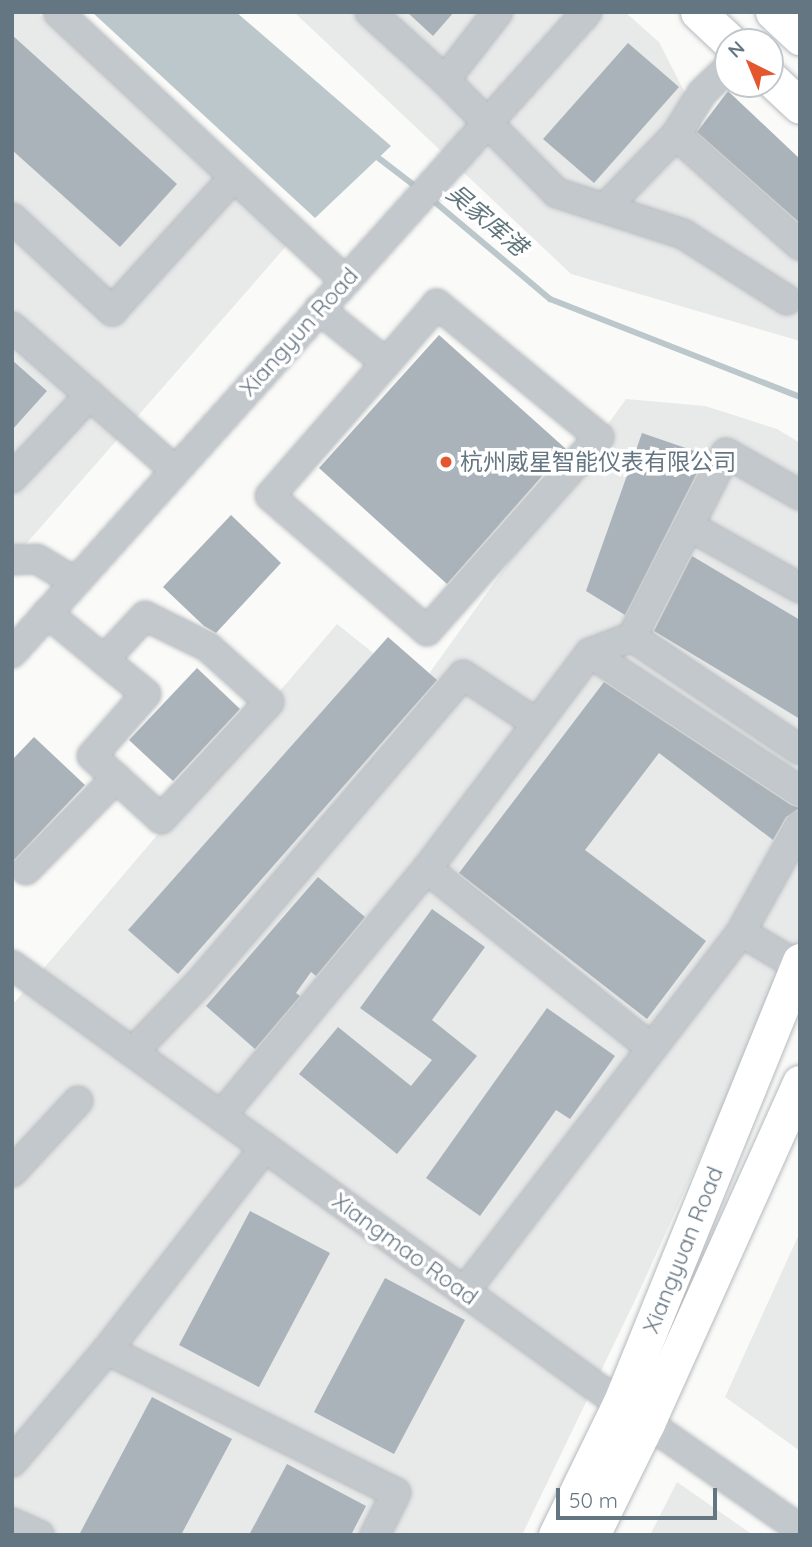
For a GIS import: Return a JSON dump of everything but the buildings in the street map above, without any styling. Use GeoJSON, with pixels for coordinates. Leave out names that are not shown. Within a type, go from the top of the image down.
{"type":"FeatureCollection","features":[{"type":"Feature","properties":{"kind":"main road"},"geometry":{"type":"LineString","coordinates":[[698,12],[715,28]]}},
{"type":"Feature","properties":{"kind":"main road"},"geometry":{"type":"LineString","coordinates":[[773,12],[800,37]]}},
{"type":"Feature","properties":{"kind":"main road"},"geometry":{"type":"LineString","coordinates":[[784,91],[800,106]]}},
{"type":"Feature","properties":{"kind":"main road","name":"Xiangyuan Road"},"geometry":{"type":"LineString","coordinates":[[592,1535],[799,964]]}},
{"type":"Feature","properties":{"kind":"main road","name":"Xiangyuan Road"},"geometry":{"type":"LineString","coordinates":[[556,1535],[634,1413],[800,1083]]}},
{"type":"Feature","properties":{"kind":"street"},"geometry":{"type":"LineString","coordinates":[[58,12],[345,281]]}},
{"type":"Feature","properties":{"kind":"street"},"geometry":{"type":"LineString","coordinates":[[370,12],[445,80],[557,193],[683,234],[787,300]]}},
{"type":"Feature","properties":{"kind":"street"},"geometry":{"type":"LineString","coordinates":[[445,80],[498,12]]}},
{"type":"Feature","properties":{"kind":"street","name":"Xiangyun Road"},"geometry":{"type":"LineString","coordinates":[[12,653],[587,12]]}},
{"type":"Feature","properties":{"kind":"street"},"geometry":{"type":"LineString","coordinates":[[605,208],[676,135],[702,93],[714,81]]}},
{"type":"Feature","properties":{"kind":"street"},"geometry":{"type":"LineString","coordinates":[[676,135],[800,245]]}},
{"type":"Feature","properties":{"kind":"street"},"geometry":{"type":"LineString","coordinates":[[12,218],[112,311],[234,177]]}},
{"type":"Feature","properties":{"kind":"street"},"geometry":{"type":"LineString","coordinates":[[437,304],[598,437],[427,631],[270,496],[386,363],[437,304]]}},
{"type":"Feature","properties":{"kind":"street"},"geometry":{"type":"LineString","coordinates":[[319,309],[386,363]]}},
{"type":"Feature","properties":{"kind":"street"},"geometry":{"type":"LineString","coordinates":[[12,327],[175,470]]}},
{"type":"Feature","properties":{"kind":"street"},"geometry":{"type":"LineString","coordinates":[[12,478],[90,395]]}},
{"type":"Feature","properties":{"kind":"street"},"geometry":{"type":"LineString","coordinates":[[221,1116],[427,869],[590,653],[632,637],[726,453],[800,495]]}},
{"type":"Feature","properties":{"kind":"street"},"geometry":{"type":"LineString","coordinates":[[689,526],[800,587]]}},
{"type":"Feature","properties":{"kind":"street"},"geometry":{"type":"LineString","coordinates":[[12,560],[37,559],[75,582]]}},
{"type":"Feature","properties":{"kind":"street"},"geometry":{"type":"LineString","coordinates":[[47,613],[104,660],[146,694],[92,756],[161,819],[269,702],[208,647],[145,617],[104,660]]}},
{"type":"Feature","properties":{"kind":"street"},"geometry":{"type":"LineString","coordinates":[[632,637],[800,750]]}},
{"type":"Feature","properties":{"kind":"street"},"geometry":{"type":"LineString","coordinates":[[590,653],[800,791]]}},
{"type":"Feature","properties":{"kind":"street"},"geometry":{"type":"LineString","coordinates":[[133,1052],[201,981],[463,675],[536,723]]}},
{"type":"Feature","properties":{"kind":"street"},"geometry":{"type":"LineString","coordinates":[[26,870],[116,778]]}},
{"type":"Feature","properties":{"kind":"street"},"geometry":{"type":"LineString","coordinates":[[464,1292],[741,932],[800,825]]}},
{"type":"Feature","properties":{"kind":"street"},"geometry":{"type":"LineString","coordinates":[[427,869],[651,1048]]}},
{"type":"Feature","properties":{"kind":"street"},"geometry":{"type":"LineString","coordinates":[[741,932],[799,964]]}},
{"type":"Feature","properties":{"kind":"street","name":"Xiangmao Road"},"geometry":{"type":"LineString","coordinates":[[12,965],[464,1292],[800,1529]]}},
{"type":"Feature","properties":{"kind":"street"},"geometry":{"type":"LineString","coordinates":[[12,1171],[78,1101]]}},
{"type":"Feature","properties":{"kind":"street"},"geometry":{"type":"LineString","coordinates":[[12,1462],[107,1350],[265,1147]]}},
{"type":"Feature","properties":{"kind":"street"},"geometry":{"type":"LineString","coordinates":[[107,1350],[396,1493],[374,1535]]}},
{"type":"Feature","properties":{"kind":"street"},"geometry":{"type":"LineString","coordinates":[[12,1523],[39,1535]]}},
{"type":"Feature","properties":{"kind":"shaded area"},"geometry":{"type":"Polygon","coordinates":[[[12,12],[37,12],[288,244],[12,560],[12,12]]]}},
{"type":"Feature","properties":{"kind":"shaded area"},"geometry":{"type":"Polygon","coordinates":[[[92,12],[236,12],[391,146],[315,218],[92,12]]]}},
{"type":"Feature","properties":{"kind":"shaded area"},"geometry":{"type":"Polygon","coordinates":[[[294,12],[625,12],[659,42],[706,134],[800,211],[800,341],[571,274],[294,12]]]}},
{"type":"Feature","properties":{"kind":"shaded area"},"geometry":{"type":"Polygon","coordinates":[[[626,399],[705,406],[777,429],[800,443],[800,936],[639,1292],[522,1535],[12,1535],[12,1000],[15,1002],[337,624],[418,689],[626,399]]]}},
{"type":"Feature","properties":{"kind":"shaded area"},"geometry":{"type":"Polygon","coordinates":[[[800,1232],[800,1451],[725,1397],[800,1232]]]}},
{"type":"Feature","properties":{"kind":"shaded area"},"geometry":{"type":"Polygon","coordinates":[[[677,1482],[753,1535],[650,1535],[677,1482]]]}},
{"type":"Feature","properties":{"kind":"waterway","name":"吴家库港"},"geometry":{"type":"LineString","coordinates":[[372,153],[419,189]]}},
{"type":"Feature","properties":{"kind":"waterway","name":"吴家库港"},"geometry":{"type":"LineString","coordinates":[[430,198],[550,299],[800,397]]}},
{"type":"Feature","properties":{"kind":"place","name":"杭州威星智能仪表有限公司"},"geometry":{"type":"Point","coordinates":[446,462]}}]}
